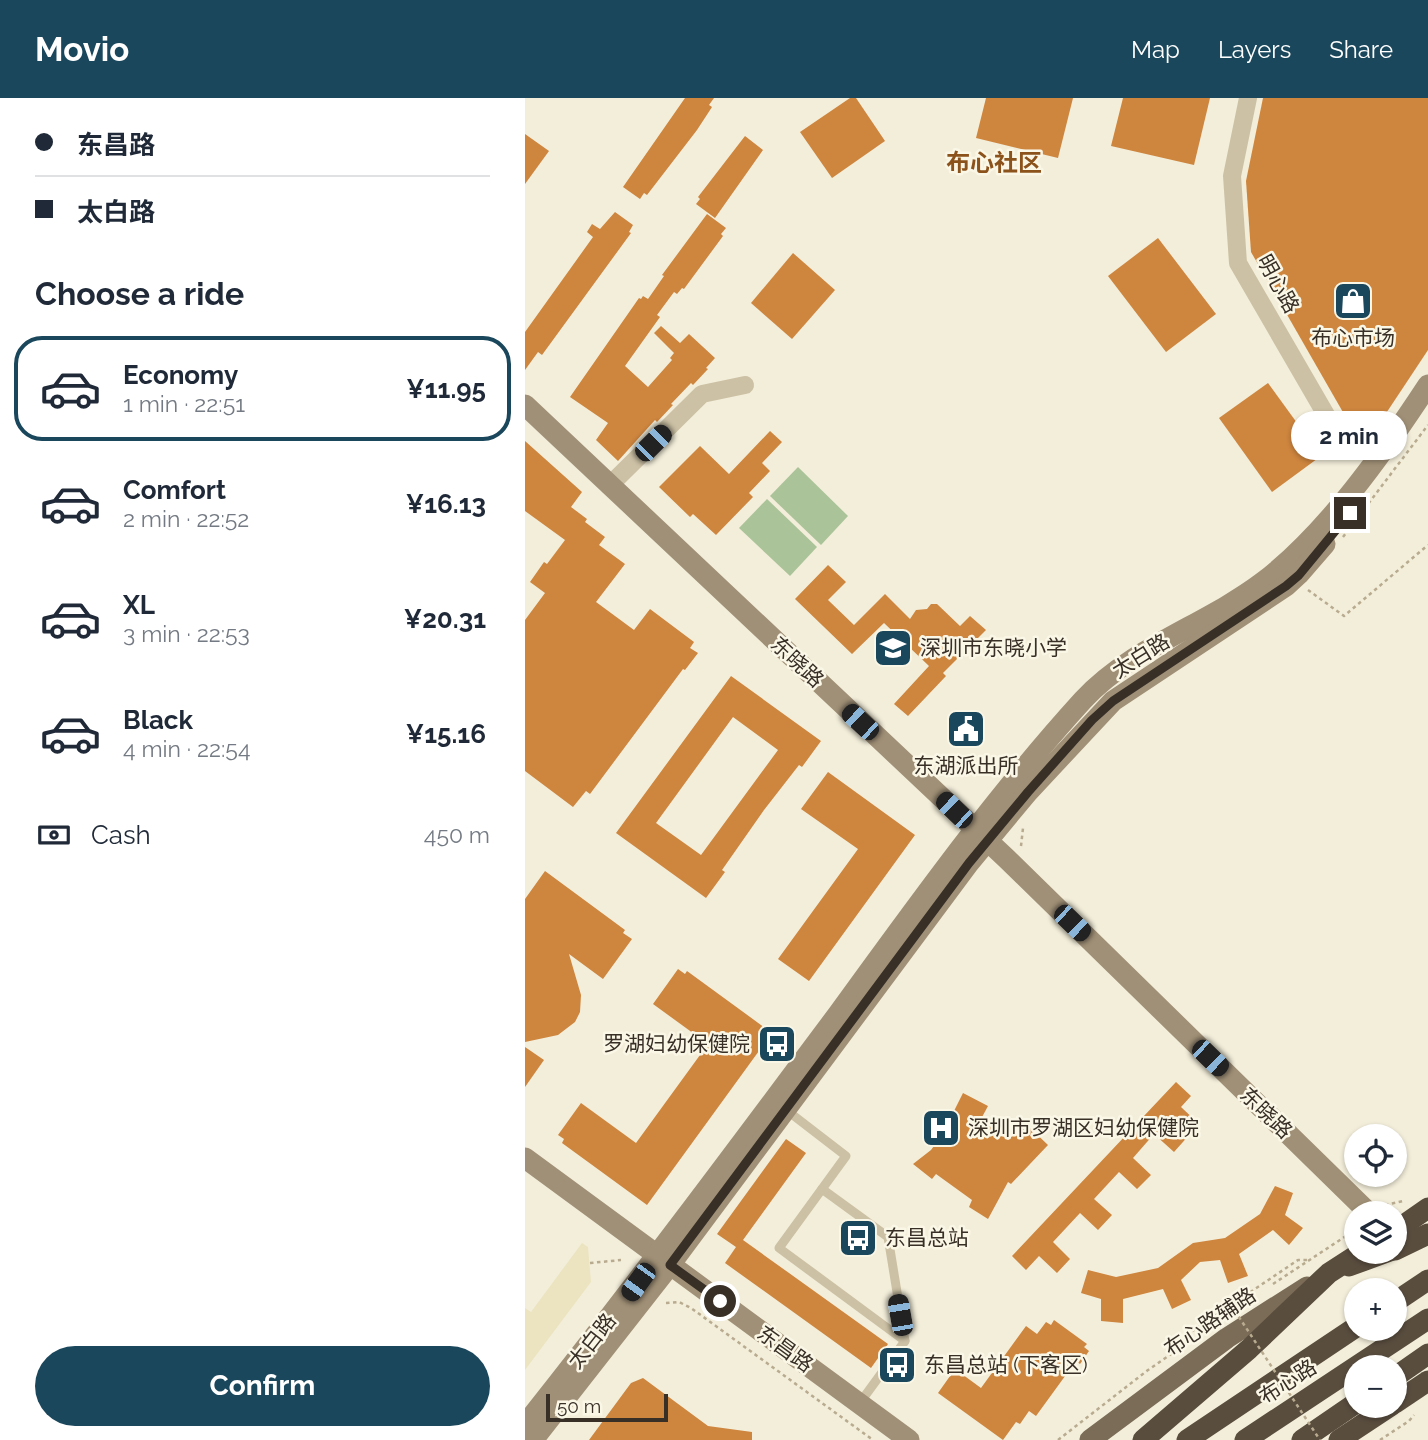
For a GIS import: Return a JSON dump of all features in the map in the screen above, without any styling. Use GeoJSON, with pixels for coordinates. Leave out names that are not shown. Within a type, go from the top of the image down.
{"type":"FeatureCollection","features":[{"type":"Feature","properties":{"kind":"highway"},"geometry":{"type":"LineString","coordinates":[[1407,1223],[1428,1208]]}},
{"type":"Feature","properties":{"kind":"highway"},"geometry":{"type":"LineString","coordinates":[[1407,1244],[1428,1234]]}},
{"type":"Feature","properties":{"kind":"highway","name":"布心路辅路"},"geometry":{"type":"LineString","coordinates":[[1329,1273],[1344,1263]]}},
{"type":"Feature","properties":{"kind":"highway"},"geometry":{"type":"LineString","coordinates":[[1143,1440],[1249,1349],[1329,1273],[1354,1264]]}},
{"type":"Feature","properties":{"kind":"highway"},"geometry":{"type":"LineString","coordinates":[[1407,1294],[1428,1280]]}},
{"type":"Feature","properties":{"kind":"highway","name":"布心路"},"geometry":{"type":"LineString","coordinates":[[1245,1440],[1428,1319]]}},
{"type":"Feature","properties":{"kind":"highway","name":"布心路"},"geometry":{"type":"LineString","coordinates":[[1187,1440],[1344,1335]]}},
{"type":"Feature","properties":{"kind":"highway"},"geometry":{"type":"LineString","coordinates":[[1407,1369],[1428,1354]]}},
{"type":"Feature","properties":{"kind":"highway"},"geometry":{"type":"LineString","coordinates":[[1407,1395],[1428,1381]]}},
{"type":"Feature","properties":{"kind":"highway"},"geometry":{"type":"LineString","coordinates":[[1302,1440],[1344,1411]]}},
{"type":"Feature","properties":{"kind":"highway"},"geometry":{"type":"LineString","coordinates":[[1339,1440],[1372,1418]]}},
{"type":"Feature","properties":{"kind":"main road","name":"太白路"},"geometry":{"type":"LineString","coordinates":[[533,1440],[663,1260],[1083,700],[1098,685],[1139,656],[1261,584],[1292,559],[1313,538],[1380,453],[1428,385]]}},
{"type":"Feature","properties":{"kind":"main road","name":"东晓路"},"geometry":{"type":"LineString","coordinates":[[525,405],[1369,1201]]}},
{"type":"Feature","properties":{"kind":"main road","name":"太白路"},"geometry":{"type":"LineString","coordinates":[[980,835],[1113,701],[1299,575],[1335,533],[1428,410]]}},
{"type":"Feature","properties":{"kind":"main road","name":"东昌路"},"geometry":{"type":"LineString","coordinates":[[525,1158],[909,1440]]}},
{"type":"Feature","properties":{"kind":"main road","name":"太白路"},"geometry":{"type":"LineString","coordinates":[[525,1425],[622,1303],[663,1260]]}},
{"type":"Feature","properties":{"kind":"main road","name":"布心路辅路"},"geometry":{"type":"LineString","coordinates":[[1090,1440],[1227,1338],[1329,1273]]}},
{"type":"Feature","properties":{"kind":"street","name":"明心路"},"geometry":{"type":"LineString","coordinates":[[1248,98],[1232,176],[1238,263],[1329,419],[1380,453]]}},
{"type":"Feature","properties":{"kind":"street"},"geometry":{"type":"LineString","coordinates":[[609,486],[702,394],[745,385]]}},
{"type":"Feature","properties":{"kind":"lane"},"geometry":{"type":"LineString","coordinates":[[780,1105],[846,1156],[779,1248],[905,1341]]}},
{"type":"Feature","properties":{"kind":"lane"},"geometry":{"type":"LineString","coordinates":[[822,1189],[888,1237],[905,1341],[859,1404]]}},
{"type":"Feature","properties":{"kind":"path"},"geometry":{"type":"LineString","coordinates":[[1303,586],[1344,616],[1428,545]]}},
{"type":"Feature","properties":{"kind":"path"},"geometry":{"type":"LineString","coordinates":[[590,1264],[621,1260]]}},
{"type":"Feature","properties":{"kind":"path"},"geometry":{"type":"LineString","coordinates":[[1188,1343],[1188,1334],[1299,1261],[1309,1260]]}},
{"type":"Feature","properties":{"kind":"path"},"geometry":{"type":"LineString","coordinates":[[665,1303],[680,1302],[691,1308],[873,1440]]}},
{"type":"Feature","properties":{"kind":"path"},"geometry":{"type":"LineString","coordinates":[[1231,1305],[1320,1440]]}},
{"type":"Feature","properties":{"kind":"path"},"geometry":{"type":"LineString","coordinates":[[1380,1440],[1409,1421],[1416,1412]]}},
{"type":"Feature","properties":{"kind":"green space"},"geometry":{"type":"Polygon","coordinates":[[[798,467],[848,516],[821,545],[770,496],[798,467]]]}},
{"type":"Feature","properties":{"kind":"green space"},"geometry":{"type":"Polygon","coordinates":[[[767,499],[817,547],[790,576],[739,528],[767,499]]]}},
{"type":"Feature","properties":{"kind":"shaded area"},"geometry":{"type":"Polygon","coordinates":[[[582,1243],[588,1247],[591,1282],[525,1370],[525,1308],[531,1312],[582,1243]]]}},
{"type":"Feature","properties":{"kind":"building"},"geometry":{"type":"Polygon","coordinates":[[[685,98],[714,98],[709,105],[712,107],[697,130],[647,195],[644,193],[640,199],[623,187],[685,98]]]}},
{"type":"Feature","properties":{"kind":"building"},"geometry":{"type":"Polygon","coordinates":[[[850,98],[856,98],[885,141],[832,178],[800,132],[850,98]]]}},
{"type":"Feature","properties":{"kind":"building"},"geometry":{"type":"Polygon","coordinates":[[[986,98],[1073,98],[1058,158],[976,138],[986,98]]]}},
{"type":"Feature","properties":{"kind":"building"},"geometry":{"type":"Polygon","coordinates":[[[1123,98],[1210,98],[1194,165],[1111,146],[1123,98]]]}},
{"type":"Feature","properties":{"kind":"building","name":"布心市场"},"geometry":{"type":"Polygon","coordinates":[[[1263,98],[1428,98],[1428,350],[1373,433],[1344,414],[1251,252],[1246,181],[1263,98]]]}},
{"type":"Feature","properties":{"kind":"building"},"geometry":{"type":"Polygon","coordinates":[[[525,134],[549,151],[525,184],[525,134]]]}},
{"type":"Feature","properties":{"kind":"building"},"geometry":{"type":"Polygon","coordinates":[[[745,136],[763,150],[715,218],[696,204],[700,199],[698,197],[745,136]]]}},
{"type":"Feature","properties":{"kind":"building"},"geometry":{"type":"Polygon","coordinates":[[[615,212],[633,225],[629,232],[631,233],[542,355],[538,352],[525,370],[525,332],[593,237],[587,232],[592,224],[600,229],[615,212]]]}},
{"type":"Feature","properties":{"kind":"building"},"geometry":{"type":"Polygon","coordinates":[[[707,214],[726,228],[721,234],[723,236],[684,289],[677,294],[674,292],[657,315],[660,317],[625,366],[648,387],[672,360],[670,358],[674,353],[654,333],[661,326],[680,343],[689,334],[715,358],[693,385],[691,383],[618,461],[596,440],[608,423],[570,397],[639,298],[643,296],[648,299],[664,276],[662,275],[707,214]]]}},
{"type":"Feature","properties":{"kind":"building"},"geometry":{"type":"Polygon","coordinates":[[[1158,238],[1216,314],[1166,352],[1108,276],[1158,238]]]}},
{"type":"Feature","properties":{"kind":"building"},"geometry":{"type":"Polygon","coordinates":[[[793,253],[835,290],[792,339],[751,303],[793,253]]]}},
{"type":"Feature","properties":{"kind":"building"},"geometry":{"type":"Polygon","coordinates":[[[1268,383],[1321,456],[1272,492],[1219,418],[1268,383]]]}},
{"type":"Feature","properties":{"kind":"building"},"geometry":{"type":"Polygon","coordinates":[[[770,431],[782,442],[762,463],[770,471],[749,493],[753,497],[716,535],[693,514],[690,517],[659,487],[700,446],[729,474],[770,431]]]}},
{"type":"Feature","properties":{"kind":"building"},"geometry":{"type":"Polygon","coordinates":[[[525,441],[582,492],[571,507],[605,537],[599,545],[625,564],[596,602],[634,630],[650,609],[694,642],[690,648],[698,653],[685,670],[683,669],[590,794],[586,791],[573,807],[525,771],[525,620],[545,593],[530,582],[565,540],[525,511],[525,441]]]}},
{"type":"Feature","properties":{"kind":"building"},"geometry":{"type":"Polygon","coordinates":[[[828,565],[846,582],[828,600],[854,625],[885,594],[910,619],[916,610],[937,604],[960,626],[970,616],[986,630],[943,673],[946,676],[908,716],[894,704],[929,666],[884,623],[852,654],[795,599],[828,565]]]}},
{"type":"Feature","properties":{"kind":"building"},"geometry":{"type":"Polygon","coordinates":[[[731,676],[821,741],[764,810],[706,898],[616,833],[731,676]],[[733,717],[656,823],[701,855],[778,750],[733,717]]]}},
{"type":"Feature","properties":{"kind":"building"},"geometry":{"type":"Polygon","coordinates":[[[828,772],[915,835],[809,981],[778,959],[858,849],[801,809],[828,772]]]}},
{"type":"Feature","properties":{"kind":"building"},"geometry":{"type":"Polygon","coordinates":[[[545,871],[625,930],[623,933],[632,939],[603,979],[569,954],[581,995],[580,1012],[575,1022],[558,1035],[525,1042],[525,899],[545,871]]]}},
{"type":"Feature","properties":{"kind":"building"},"geometry":{"type":"Polygon","coordinates":[[[678,969],[685,974],[687,971],[772,1033],[647,1205],[562,1143],[564,1139],[558,1135],[581,1103],[636,1143],[708,1044],[653,1004],[678,969]]]}},
{"type":"Feature","properties":{"kind":"building"},"geometry":{"type":"Polygon","coordinates":[[[525,1047],[544,1060],[525,1087],[525,1047]]]}},
{"type":"Feature","properties":{"kind":"building"},"geometry":{"type":"Polygon","coordinates":[[[1176,1082],[1191,1096],[1181,1107],[1199,1124],[1174,1152],[1154,1134],[1133,1158],[1151,1175],[1137,1189],[1119,1172],[1094,1199],[1112,1215],[1098,1230],[1080,1213],[1053,1242],[1070,1259],[1057,1273],[1039,1256],[1026,1270],[1012,1256],[1176,1082]]]}},
{"type":"Feature","properties":{"kind":"building"},"geometry":{"type":"Polygon","coordinates":[[[963,1093],[988,1106],[981,1119],[1008,1140],[1026,1124],[1048,1145],[1011,1184],[1008,1182],[988,1219],[969,1207],[972,1200],[936,1174],[932,1179],[913,1164],[931,1150],[942,1135],[963,1093]]]}},
{"type":"Feature","properties":{"kind":"building"},"geometry":{"type":"Polygon","coordinates":[[[786,1139],[806,1153],[743,1240],[888,1344],[871,1368],[725,1263],[736,1247],[717,1234],[786,1139]]]}},
{"type":"Feature","properties":{"kind":"building"},"geometry":{"type":"Polygon","coordinates":[[[1275,1186],[1293,1193],[1285,1215],[1303,1228],[1289,1245],[1273,1230],[1239,1254],[1248,1276],[1228,1283],[1220,1260],[1200,1262],[1181,1280],[1191,1300],[1172,1309],[1163,1289],[1123,1299],[1123,1323],[1101,1321],[1101,1299],[1081,1293],[1088,1270],[1116,1277],[1158,1268],[1193,1243],[1225,1238],[1260,1214],[1275,1186]]]}},
{"type":"Feature","properties":{"kind":"building"},"geometry":{"type":"Polygon","coordinates":[[[1054,1320],[1087,1344],[1084,1347],[1089,1351],[1080,1364],[1076,1361],[1036,1416],[1029,1411],[1020,1424],[1016,1422],[1003,1440],[938,1393],[955,1369],[981,1388],[1026,1326],[1037,1334],[1046,1322],[1051,1325],[1054,1320]]]}},
{"type":"Feature","properties":{"kind":"building"},"geometry":{"type":"Polygon","coordinates":[[[643,1378],[708,1426],[752,1432],[752,1440],[589,1440],[631,1383],[643,1378]]]}},
{"type":"Feature","properties":{"kind":"place","name":"布心市场"},"geometry":{"type":"Point","coordinates":[1353,301]}},
{"type":"Feature","properties":{"kind":"place","name":"深圳市东晓小学"},"geometry":{"type":"Point","coordinates":[893,648]}},
{"type":"Feature","properties":{"kind":"place","name":"东湖派出所"},"geometry":{"type":"Point","coordinates":[966,729]}},
{"type":"Feature","properties":{"kind":"place","name":"罗湖妇幼保健院"},"geometry":{"type":"Point","coordinates":[777,1044]}},
{"type":"Feature","properties":{"kind":"place","name":"深圳市罗湖区妇幼保健院"},"geometry":{"type":"Point","coordinates":[941,1128]}},
{"type":"Feature","properties":{"kind":"place","name":"东昌总站"},"geometry":{"type":"Point","coordinates":[858,1238]}},
{"type":"Feature","properties":{"kind":"place","name":"东昌总站 (下客区)"},"geometry":{"type":"Point","coordinates":[897,1365]}},
{"type":"Feature","properties":{"kind":"district","name":"布心社区"},"geometry":{"type":"Point","coordinates":[994,163]}},
{"type":"Feature","properties":{"kind":"route"},"geometry":{"type":"LineString","coordinates":[[720,1301],[670,1265],[969,863],[1102,710],[1286,586],[1299,575],[1350,513]]}}]}
